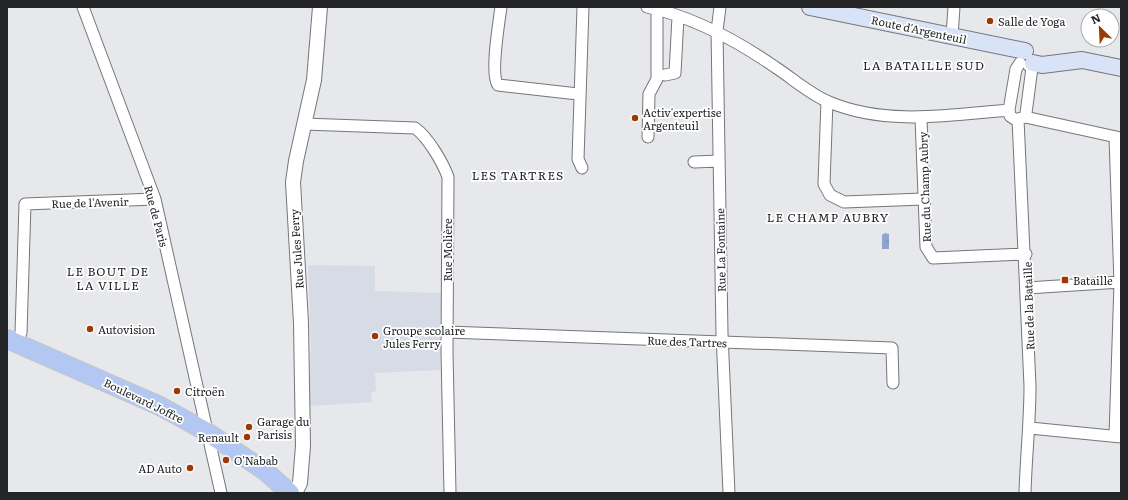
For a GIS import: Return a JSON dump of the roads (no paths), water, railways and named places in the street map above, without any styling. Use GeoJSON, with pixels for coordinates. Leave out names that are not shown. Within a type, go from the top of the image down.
{"type":"FeatureCollection","features":[{"type":"Feature","properties":{"kind":"main road","name":"Route d'Argenteuil"},"geometry":{"type":"LineString","coordinates":[[810,7],[981,43],[998,45],[1042,65],[1082,60],[1121,68]]}},
{"type":"Feature","properties":{"kind":"main road","name":"Boulevard Joffre"},"geometry":{"type":"LineString","coordinates":[[14,336],[160,406],[207,432],[265,471],[290,493]]}},
{"type":"Feature","properties":{"kind":"street","name":"Rue de Paris"},"geometry":{"type":"LineString","coordinates":[[83,7],[155,199],[221,493]]}},
{"type":"Feature","properties":{"kind":"street","name":"Rue Jules Ferry"},"geometry":{"type":"LineString","coordinates":[[296,493],[300,483],[303,446],[301,323],[292,190],[296,161],[314,80],[320,7]]}},
{"type":"Feature","properties":{"kind":"street"},"geometry":{"type":"LineString","coordinates":[[501,7],[494,70],[495,82],[498,86],[578,94]]}},
{"type":"Feature","properties":{"kind":"street"},"geometry":{"type":"LineString","coordinates":[[582,7],[578,94],[578,159],[582,168]]}},
{"type":"Feature","properties":{"kind":"street","name":"Rue La Fontaine"},"geometry":{"type":"LineString","coordinates":[[720,7],[717,31],[722,342],[729,493]]}},
{"type":"Feature","properties":{"kind":"street"},"geometry":{"type":"LineString","coordinates":[[952,36],[954,7]]}},
{"type":"Feature","properties":{"kind":"street"},"geometry":{"type":"LineString","coordinates":[[648,137],[649,94],[657,79],[652,8],[717,31],[751,50],[827,101],[866,112],[921,118],[1009,110]]}},
{"type":"Feature","properties":{"kind":"street"},"geometry":{"type":"LineString","coordinates":[[665,75],[675,73],[678,17]]}},
{"type":"Feature","properties":{"kind":"street"},"geometry":{"type":"LineString","coordinates":[[1026,59],[1016,69],[1009,110],[1010,116],[1118,137],[1120,282],[1118,437],[1030,428]]}},
{"type":"Feature","properties":{"kind":"street","name":"Rue de la Bataille"},"geometry":{"type":"LineString","coordinates":[[1025,493],[1027,439],[1030,428],[1021,118],[1032,68],[1026,59]]}},
{"type":"Feature","properties":{"kind":"street"},"geometry":{"type":"LineString","coordinates":[[827,101],[824,184],[830,195],[844,202],[923,199]]}},
{"type":"Feature","properties":{"kind":"street","name":"Rue du Champ Aubry"},"geometry":{"type":"LineString","coordinates":[[921,118],[926,247],[933,258],[1026,254]]}},
{"type":"Feature","properties":{"kind":"street","name":"Rue Molière"},"geometry":{"type":"LineString","coordinates":[[304,124],[404,126],[415,128],[424,135],[444,167],[448,178],[447,332],[450,493]]}},
{"type":"Feature","properties":{"kind":"street"},"geometry":{"type":"LineString","coordinates":[[694,162],[719,161]]}},
{"type":"Feature","properties":{"kind":"street","name":"Rue de l'Avenir"},"geometry":{"type":"LineString","coordinates":[[14,336],[25,204],[155,199]]}},
{"type":"Feature","properties":{"kind":"street"},"geometry":{"type":"LineString","coordinates":[[1027,288],[1120,282]]}},
{"type":"Feature","properties":{"kind":"street","name":"Rue des Tartres"},"geometry":{"type":"LineString","coordinates":[[447,332],[892,348],[893,383]]}},
{"type":"Feature","properties":{"kind":"water"},"geometry":{"type":"Polygon","coordinates":[[[885,233],[889,234],[889,249],[882,249],[882,235],[885,233]]]}},
{"type":"Feature","properties":{"kind":"place","name":"Salle de Yoga"},"geometry":{"type":"Point","coordinates":[990,21]}},
{"type":"Feature","properties":{"kind":"place","name":"Activ'expertise Argenteuil"},"geometry":{"type":"Point","coordinates":[635,118]}},
{"type":"Feature","properties":{"kind":"place","name":"Bataille"},"geometry":{"type":"Point","coordinates":[1065,280]}},
{"type":"Feature","properties":{"kind":"place","name":"Autovision"},"geometry":{"type":"Point","coordinates":[90,329]}},
{"type":"Feature","properties":{"kind":"place","name":"Groupe scolaire Jules Ferry"},"geometry":{"type":"Point","coordinates":[375,336]}},
{"type":"Feature","properties":{"kind":"place","name":"Citroën"},"geometry":{"type":"Point","coordinates":[177,391]}},
{"type":"Feature","properties":{"kind":"place","name":"Garage du Parisis"},"geometry":{"type":"Point","coordinates":[249,427]}},
{"type":"Feature","properties":{"kind":"place","name":"Renault"},"geometry":{"type":"Point","coordinates":[247,437]}},
{"type":"Feature","properties":{"kind":"place","name":"O'Nabab"},"geometry":{"type":"Point","coordinates":[226,460]}},
{"type":"Feature","properties":{"kind":"place","name":"AD Auto"},"geometry":{"type":"Point","coordinates":[190,468]}},
{"type":"Feature","properties":{"kind":"district","name":"LA BATAILLE SUD"},"geometry":{"type":"Point","coordinates":[924,65]}},
{"type":"Feature","properties":{"kind":"district","name":"LES TARTRES"},"geometry":{"type":"Point","coordinates":[518,175]}},
{"type":"Feature","properties":{"kind":"district","name":"LE CHAMP AUBRY"},"geometry":{"type":"Point","coordinates":[828,217]}},
{"type":"Feature","properties":{"kind":"district","name":"LE BOUT DE LA VILLE"},"geometry":{"type":"Point","coordinates":[108,278]}}]}
